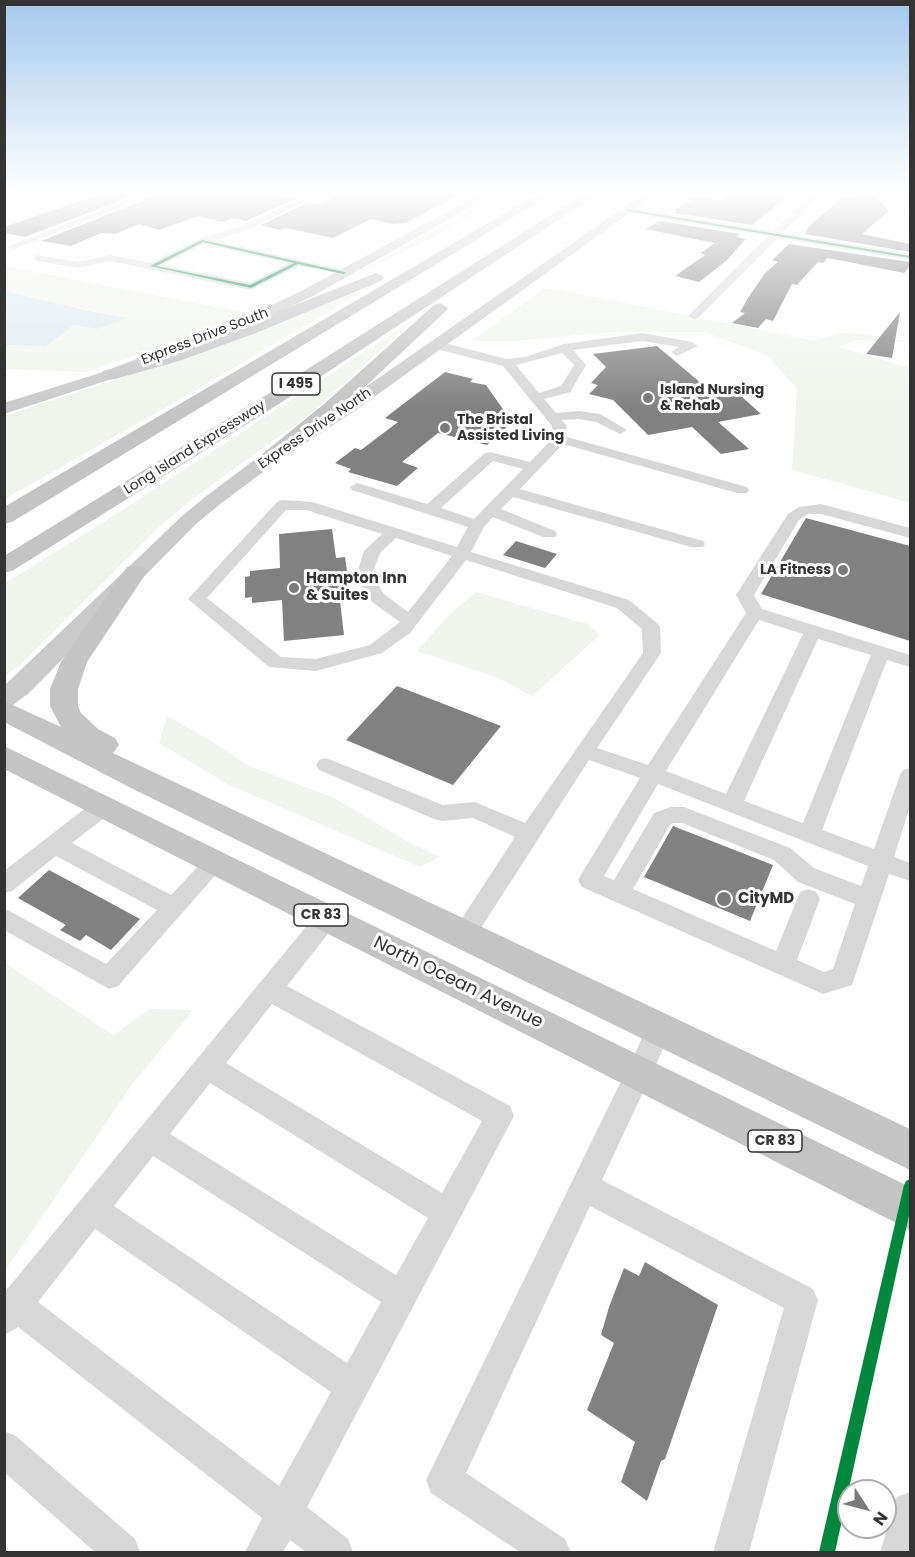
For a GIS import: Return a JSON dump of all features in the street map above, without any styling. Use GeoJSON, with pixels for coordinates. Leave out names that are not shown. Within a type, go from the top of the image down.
{"type":"FeatureCollection","features":[{"type":"Feature","properties":{"kind":"highway"},"geometry":{"type":"LineString","coordinates":[[109,375],[173,357],[320,302],[405,265]]}},
{"type":"Feature","properties":{"kind":"highway","name":"I 495"},"geometry":{"type":"LineString","coordinates":[[4,517],[427,265]]}},
{"type":"Feature","properties":{"kind":"highway","name":"Long Island Expressway"},"geometry":{"type":"LineString","coordinates":[[4,566],[275,398],[482,265]]}},
{"type":"Feature","properties":{"kind":"highway"},"geometry":{"type":"LineString","coordinates":[[268,459],[332,408],[453,296],[500,265]]}},
{"type":"Feature","properties":{"kind":"highway"},"geometry":{"type":"LineString","coordinates":[[135,572],[74,662],[64,689],[64,706],[69,718],[88,736],[152,771],[244,828]]}},
{"type":"Feature","properties":{"kind":"highway"},"geometry":{"type":"LineString","coordinates":[[4,710],[463,935],[910,1150]]}},
{"type":"Feature","properties":{"kind":"highway","name":"North Ocean Avenue"},"geometry":{"type":"LineString","coordinates":[[4,756],[910,1209]]}},
{"type":"Feature","properties":{"kind":"main road","name":"Express Drive South"},"geometry":{"type":"LineString","coordinates":[[4,409],[109,375],[249,321],[359,265]]}},
{"type":"Feature","properties":{"kind":"main road","name":"Express Drive North"},"geometry":{"type":"LineString","coordinates":[[4,699],[32,675],[189,520],[268,459],[350,406],[550,265]]}},
{"type":"Feature","properties":{"kind":"street"},"geometry":{"type":"LineString","coordinates":[[145,265],[251,287],[292,265]]}},
{"type":"Feature","properties":{"kind":"street"},"geometry":{"type":"LineString","coordinates":[[308,265],[344,273]]}},
{"type":"Feature","properties":{"kind":"street"},"geometry":{"type":"LineString","coordinates":[[694,316],[745,265]]}},
{"type":"Feature","properties":{"kind":"street"},"geometry":{"type":"LineString","coordinates":[[436,345],[507,363],[527,360],[564,348],[642,337],[671,340],[692,346],[677,352]]}},
{"type":"Feature","properties":{"kind":"street"},"geometry":{"type":"LineString","coordinates":[[535,398],[566,389],[580,365],[564,348]]}},
{"type":"Feature","properties":{"kind":"street"},"geometry":{"type":"LineString","coordinates":[[463,935],[652,652],[651,627],[623,604],[462,554],[307,505],[282,505],[197,599],[276,663],[316,665],[376,649],[404,630],[462,554],[477,525],[560,439],[559,425],[507,363]]}},
{"type":"Feature","properties":{"kind":"street"},"geometry":{"type":"LineString","coordinates":[[552,417],[579,415],[600,418],[620,430]]}},
{"type":"Feature","properties":{"kind":"street"},"geometry":{"type":"LineString","coordinates":[[560,439],[742,490]]}},
{"type":"Feature","properties":{"kind":"street"},"geometry":{"type":"LineString","coordinates":[[430,510],[490,456],[533,467]]}},
{"type":"Feature","properties":{"kind":"street"},"geometry":{"type":"LineString","coordinates":[[357,487],[477,525]]}},
{"type":"Feature","properties":{"kind":"street"},"geometry":{"type":"LineString","coordinates":[[510,491],[697,544]]}},
{"type":"Feature","properties":{"kind":"street"},"geometry":{"type":"LineString","coordinates":[[910,533],[821,509],[804,510],[793,517],[745,595],[755,613],[910,661]]}},
{"type":"Feature","properties":{"kind":"street"},"geometry":{"type":"LineString","coordinates":[[491,511],[549,534]]}},
{"type":"Feature","properties":{"kind":"street"},"geometry":{"type":"LineString","coordinates":[[393,532],[372,551],[367,576],[378,598],[410,621]]}},
{"type":"Feature","properties":{"kind":"street"},"geometry":{"type":"LineString","coordinates":[[755,613],[653,774],[590,880],[823,983],[843,977],[910,775]]}},
{"type":"Feature","properties":{"kind":"street"},"geometry":{"type":"LineString","coordinates":[[731,805],[813,631]]}},
{"type":"Feature","properties":{"kind":"street"},"geometry":{"type":"LineString","coordinates":[[809,835],[881,652]]}},
{"type":"Feature","properties":{"kind":"street"},"geometry":{"type":"LineString","coordinates":[[584,751],[653,774],[910,872]]}},
{"type":"Feature","properties":{"kind":"street"},"geometry":{"type":"LineString","coordinates":[[326,765],[442,813],[475,810],[530,834]]}},
{"type":"Feature","properties":{"kind":"street"},"geometry":{"type":"LineString","coordinates":[[4,884],[104,806]]}},
{"type":"Feature","properties":{"kind":"street"},"geometry":{"type":"LineString","coordinates":[[619,893],[662,819],[670,815],[684,815],[782,854],[806,875],[869,899]]}},
{"type":"Feature","properties":{"kind":"street"},"geometry":{"type":"LineString","coordinates":[[54,845],[174,908]]}},
{"type":"Feature","properties":{"kind":"street"},"geometry":{"type":"LineString","coordinates":[[4,918],[109,978],[216,862]]}},
{"type":"Feature","properties":{"kind":"street"},"geometry":{"type":"LineString","coordinates":[[783,965],[808,899]]}},
{"type":"Feature","properties":{"kind":"street"},"geometry":{"type":"LineString","coordinates":[[327,918],[10,1312],[284,1512],[335,1552]]}},
{"type":"Feature","properties":{"kind":"street"},"geometry":{"type":"LineString","coordinates":[[263,1552],[500,1116],[269,989]]}},
{"type":"Feature","properties":{"kind":"street"},"geometry":{"type":"LineString","coordinates":[[552,1552],[444,1480],[659,1030]]}},
{"type":"Feature","properties":{"kind":"street"},"geometry":{"type":"LineString","coordinates":[[207,1066],[448,1213]]}},
{"type":"Feature","properties":{"kind":"street"},"geometry":{"type":"LineString","coordinates":[[150,1138],[402,1297]]}},
{"type":"Feature","properties":{"kind":"street"},"geometry":{"type":"LineString","coordinates":[[584,1187],[802,1300],[731,1552]]}},
{"type":"Feature","properties":{"kind":"street"},"geometry":{"type":"LineString","coordinates":[[94,1210],[352,1387]]}},
{"type":"Feature","properties":{"kind":"street"},"geometry":{"type":"LineString","coordinates":[[4,1448],[122,1552]]}},
{"type":"Feature","properties":{"kind":"street"},"geometry":{"type":"LineString","coordinates":[[903,1550],[910,1510]]}},
{"type":"Feature","properties":{"kind":"shaded area"},"geometry":{"type":"Polygon","coordinates":[[[5,266],[246,313],[201,333],[86,372],[5,369],[5,345],[46,346],[74,325],[97,329],[125,318],[5,291],[5,266]]]}},
{"type":"Feature","properties":{"kind":"shaded area"},"geometry":{"type":"Polygon","coordinates":[[[377,283],[5,499],[4,416],[179,359],[377,283]]]}},
{"type":"Feature","properties":{"kind":"shaded area"},"geometry":{"type":"Polygon","coordinates":[[[543,289],[560,290],[815,341],[839,333],[866,334],[910,342],[856,340],[839,347],[910,368],[910,503],[792,470],[797,389],[767,355],[704,332],[612,332],[512,341],[472,341],[543,289]]]}},
{"type":"Feature","properties":{"kind":"shaded area"},"geometry":{"type":"Polygon","coordinates":[[[5,291],[127,318],[97,329],[74,325],[46,346],[5,345],[5,291]]]}},
{"type":"Feature","properties":{"kind":"shaded area"},"geometry":{"type":"Polygon","coordinates":[[[416,318],[309,415],[191,500],[157,529],[19,666],[5,676],[5,583],[104,522],[416,318]]]}},
{"type":"Feature","properties":{"kind":"shaded area"},"geometry":{"type":"Polygon","coordinates":[[[476,592],[588,624],[600,635],[532,696],[498,678],[417,651],[449,615],[476,592]]]}},
{"type":"Feature","properties":{"kind":"shaded area"},"geometry":{"type":"Polygon","coordinates":[[[167,716],[210,740],[249,766],[334,798],[407,841],[440,857],[420,867],[227,784],[159,743],[167,716]]]}},
{"type":"Feature","properties":{"kind":"shaded area"},"geometry":{"type":"Polygon","coordinates":[[[5,963],[113,1035],[150,1009],[193,1010],[131,1086],[5,1271],[5,963]]]}},
{"type":"Feature","properties":{"kind":"building"},"geometry":{"type":"Polygon","coordinates":[[[691,265],[721,265],[699,282],[675,276],[691,265]]]}},
{"type":"Feature","properties":{"kind":"building"},"geometry":{"type":"Polygon","coordinates":[[[775,265],[816,265],[797,285],[792,284],[773,321],[766,319],[758,328],[732,323],[745,313],[740,312],[765,273],[775,265]]]}},
{"type":"Feature","properties":{"kind":"building"},"geometry":{"type":"Polygon","coordinates":[[[862,265],[910,265],[904,273],[862,265]]]}},
{"type":"Feature","properties":{"kind":"building"},"geometry":{"type":"Polygon","coordinates":[[[900,312],[892,358],[866,354],[900,312]]]}},
{"type":"Feature","properties":{"kind":"building","name":"Island Nursing & Rehab"},"geometry":{"type":"Polygon","coordinates":[[[657,346],[708,389],[730,386],[761,414],[718,422],[749,449],[721,454],[692,427],[648,435],[613,400],[589,394],[598,385],[591,383],[606,367],[593,354],[657,346]]]}},
{"type":"Feature","properties":{"kind":"building","name":"The Bristal Assisted Living"},"geometry":{"type":"Polygon","coordinates":[[[445,372],[473,379],[470,382],[486,385],[512,422],[487,445],[438,433],[402,462],[418,468],[397,486],[348,472],[351,469],[335,463],[355,448],[361,450],[398,422],[385,418],[445,372]]]}},
{"type":"Feature","properties":{"kind":"building","name":"LA Fitness"},"geometry":{"type":"Polygon","coordinates":[[[806,518],[910,546],[910,641],[761,594],[806,518]]]}},
{"type":"Feature","properties":{"kind":"building","name":"Hampton Inn & Suites"},"geometry":{"type":"Polygon","coordinates":[[[332,529],[336,558],[345,557],[351,600],[340,601],[344,635],[284,641],[282,600],[252,603],[252,597],[245,598],[245,577],[250,576],[250,571],[280,568],[279,534],[332,529]]]}},
{"type":"Feature","properties":{"kind":"building"},"geometry":{"type":"Polygon","coordinates":[[[516,541],[557,554],[545,568],[503,555],[516,541]]]}},
{"type":"Feature","properties":{"kind":"building"},"geometry":{"type":"Polygon","coordinates":[[[397,686],[501,726],[453,785],[346,740],[397,686]]]}},
{"type":"Feature","properties":{"kind":"building"},"geometry":{"type":"Polygon","coordinates":[[[673,826],[773,865],[750,921],[644,877],[673,826]]]}},
{"type":"Feature","properties":{"kind":"building"},"geometry":{"type":"Polygon","coordinates":[[[49,870],[140,919],[111,950],[86,935],[80,941],[60,930],[66,925],[18,898],[49,870]]]}},
{"type":"Feature","properties":{"kind":"building"},"geometry":{"type":"Polygon","coordinates":[[[645,1262],[718,1305],[665,1459],[661,1461],[647,1501],[621,1482],[635,1442],[587,1410],[614,1343],[601,1335],[624,1268],[639,1276],[645,1262]]]}},
{"type":"Feature","properties":{"kind":"cycle path"},"geometry":{"type":"LineString","coordinates":[[155,265],[152,266],[251,287],[294,265]]}},
{"type":"Feature","properties":{"kind":"cycle path"},"geometry":{"type":"LineString","coordinates":[[307,265],[344,273]]}},
{"type":"Feature","properties":{"kind":"cycle path"},"geometry":{"type":"LineString","coordinates":[[827,1552],[910,1185]]}},
{"type":"Feature","properties":{"kind":"place","name":"Island Nursing & Rehab"},"geometry":{"type":"Point","coordinates":[648,398]}},
{"type":"Feature","properties":{"kind":"place","name":"The Bristal Assisted Living"},"geometry":{"type":"Point","coordinates":[445,428]}},
{"type":"Feature","properties":{"kind":"place","name":"LA Fitness"},"geometry":{"type":"Point","coordinates":[843,570]}},
{"type":"Feature","properties":{"kind":"place","name":"Hampton Inn & Suites"},"geometry":{"type":"Point","coordinates":[294,588]}},
{"type":"Feature","properties":{"kind":"place","name":"CityMD"},"geometry":{"type":"Point","coordinates":[724,899]}}]}
